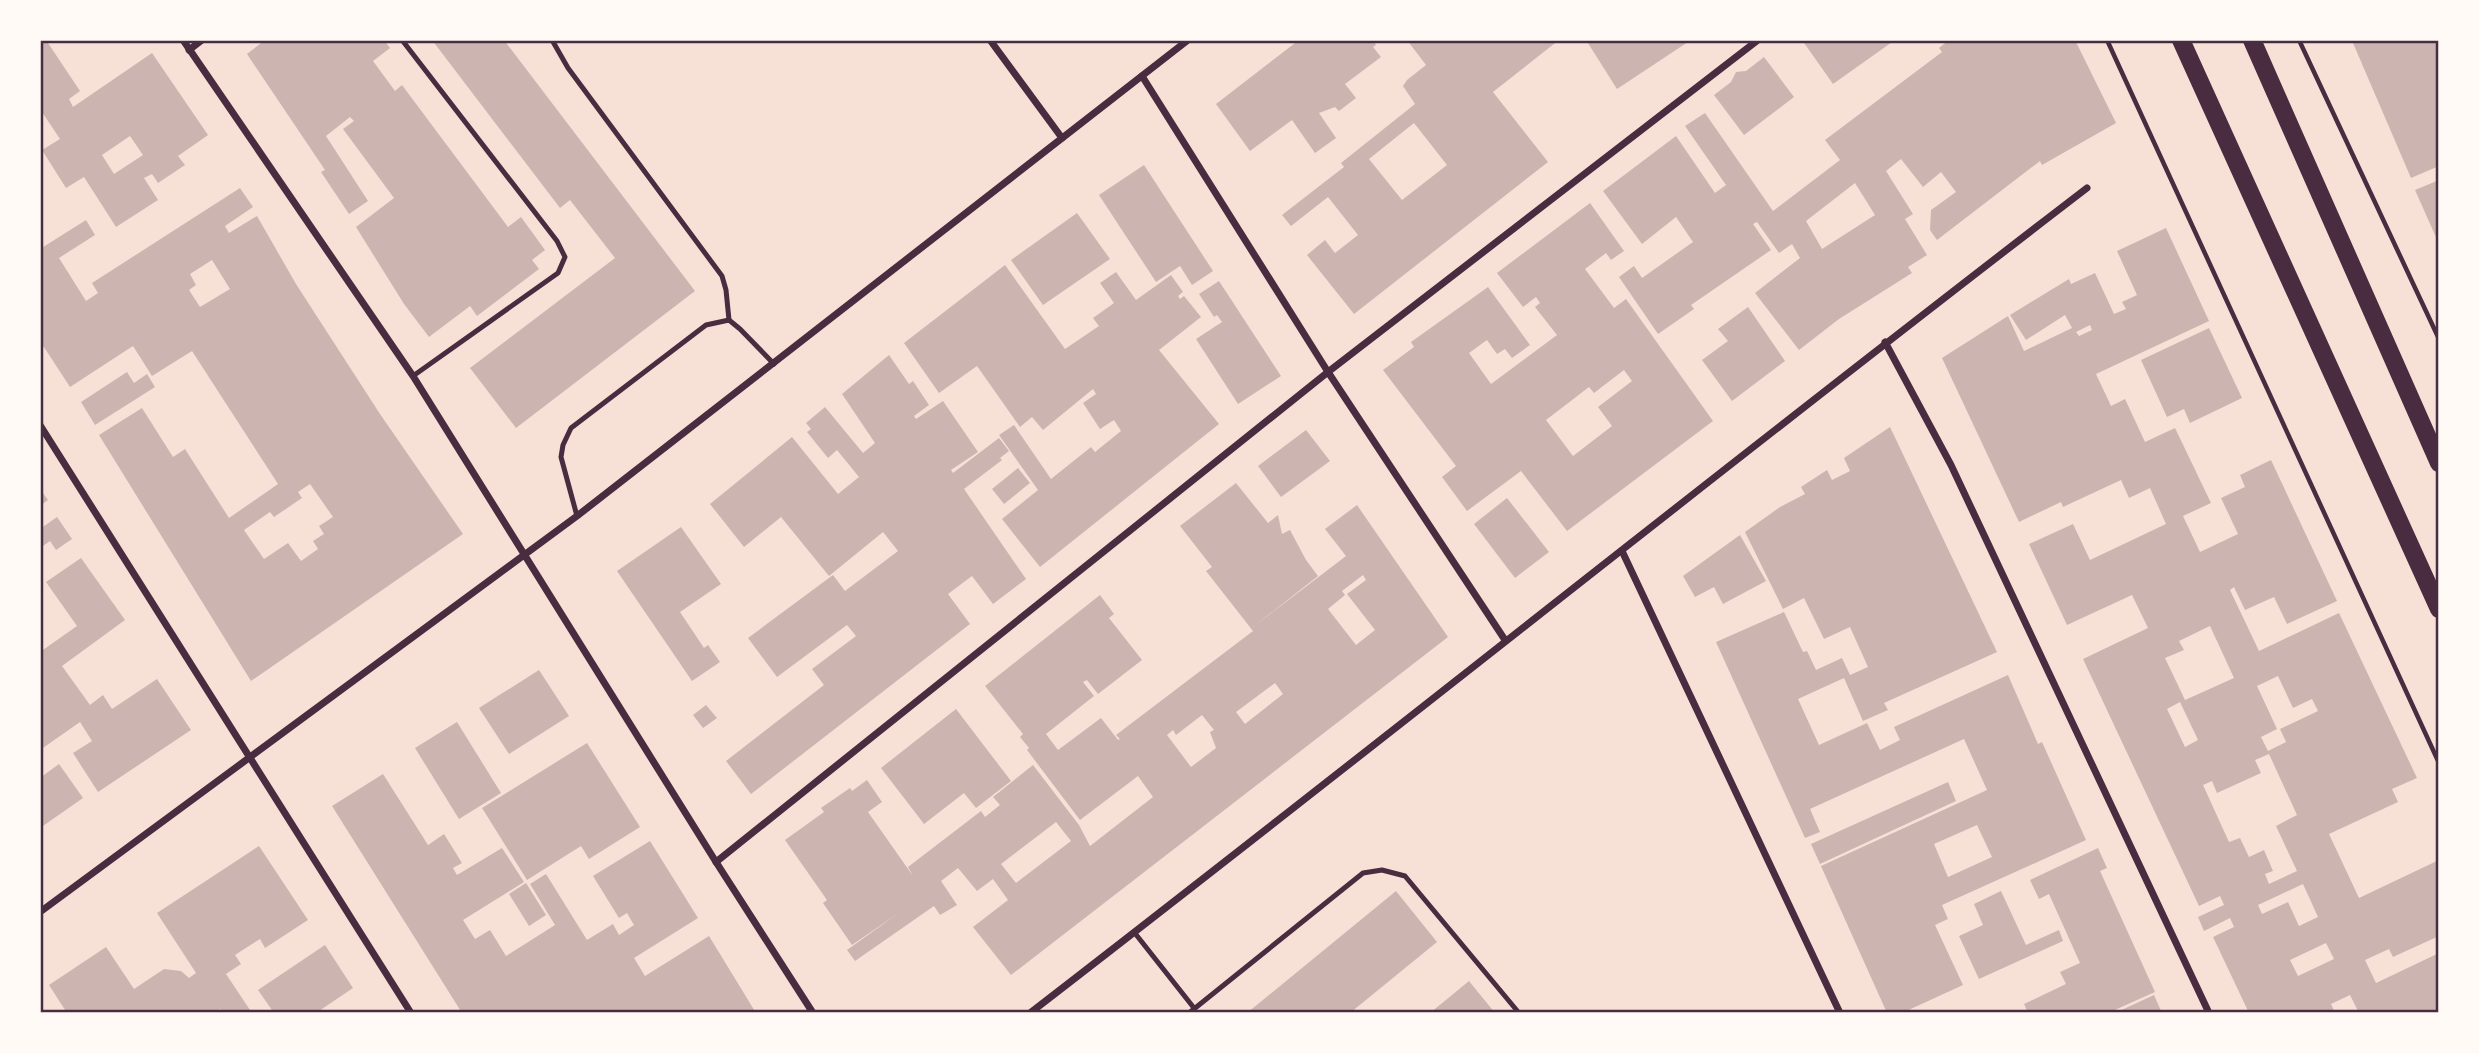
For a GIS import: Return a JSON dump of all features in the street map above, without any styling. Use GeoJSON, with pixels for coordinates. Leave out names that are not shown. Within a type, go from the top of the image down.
{"type":"FeatureCollection","features":[{"type":"Feature","properties":{"kind":"main road"},"geometry":{"type":"LineString","coordinates":[[2181,40],[2439,609]]}},
{"type":"Feature","properties":{"kind":"main road"},"geometry":{"type":"LineString","coordinates":[[2252,40],[2439,463]]}},
{"type":"Feature","properties":{"kind":"street"},"geometry":{"type":"LineString","coordinates":[[183,40],[413,376],[813,1013]]}},
{"type":"Feature","properties":{"kind":"street"},"geometry":{"type":"LineString","coordinates":[[190,50],[202,40]]}},
{"type":"Feature","properties":{"kind":"street"},"geometry":{"type":"LineString","coordinates":[[990,40],[1062,138]]}},
{"type":"Feature","properties":{"kind":"street"},"geometry":{"type":"LineString","coordinates":[[40,912],[577,516],[1188,40]]}},
{"type":"Feature","properties":{"kind":"street"},"geometry":{"type":"LineString","coordinates":[[716,862],[1328,372],[1758,40]]}},
{"type":"Feature","properties":{"kind":"street"},"geometry":{"type":"LineString","coordinates":[[1142,76],[1328,372],[1505,640]]}},
{"type":"Feature","properties":{"kind":"street"},"geometry":{"type":"LineString","coordinates":[[1030,1013],[1885,342],[2087,188]]}},
{"type":"Feature","properties":{"kind":"street"},"geometry":{"type":"LineString","coordinates":[[1885,342],[1951,465],[2209,1013]]}},
{"type":"Feature","properties":{"kind":"street"},"geometry":{"type":"LineString","coordinates":[[40,425],[411,1013]]}},
{"type":"Feature","properties":{"kind":"street"},"geometry":{"type":"LineString","coordinates":[[1622,551],[1840,1013]]}},
{"type":"Feature","properties":{"kind":"lane"},"geometry":{"type":"LineString","coordinates":[[402,40],[557,241],[565,257],[558,273],[413,376]]}},
{"type":"Feature","properties":{"kind":"lane"},"geometry":{"type":"LineString","coordinates":[[552,40],[568,68],[722,276],[729,320],[774,364]]}},
{"type":"Feature","properties":{"kind":"lane"},"geometry":{"type":"LineString","coordinates":[[577,516],[561,457],[571,428],[706,325],[729,320]]}},
{"type":"Feature","properties":{"kind":"lane"},"geometry":{"type":"LineString","coordinates":[[1134,932],[1191,1011],[1363,873],[1382,870],[1405,876],[1520,1013]]}},
{"type":"Feature","properties":{"kind":"path"},"geometry":{"type":"LineString","coordinates":[[2107,40],[2439,763]]}},
{"type":"Feature","properties":{"kind":"path"},"geometry":{"type":"LineString","coordinates":[[2299,40],[2439,339]]}},
{"type":"Feature","properties":{"kind":"building"},"geometry":{"type":"Polygon","coordinates":[[[40,40],[46,40],[80,91],[69,99],[73,107],[152,53],[208,135],[178,156],[185,165],[158,183],[152,174],[144,178],[158,200],[116,227],[84,177],[66,188],[42,150],[60,139],[40,109],[40,40]],[[130,136],[102,155],[114,174],[143,155],[130,136]]]}},
{"type":"Feature","properties":{"kind":"building"},"geometry":{"type":"Polygon","coordinates":[[[265,40],[384,40],[390,48],[373,61],[395,91],[402,85],[508,227],[521,217],[545,250],[532,260],[539,269],[477,316],[470,306],[429,337],[404,304],[356,227],[394,198],[343,129],[354,121],[350,117],[326,136],[368,201],[349,214],[321,172],[325,170],[247,54],[265,40]]]}},
{"type":"Feature","properties":{"kind":"building"},"geometry":{"type":"Polygon","coordinates":[[[432,40],[504,40],[695,291],[516,428],[470,368],[615,258],[570,200],[560,208],[432,40]]]}},
{"type":"Feature","properties":{"kind":"building"},"geometry":{"type":"Polygon","coordinates":[[[1299,40],[1373,40],[1376,45],[1373,47],[1381,57],[1345,84],[1356,98],[1339,111],[1335,107],[1319,113],[1336,138],[1315,153],[1292,120],[1250,151],[1216,104],[1299,40]]]}},
{"type":"Feature","properties":{"kind":"building"},"geometry":{"type":"Polygon","coordinates":[[[1407,40],[1559,40],[1493,92],[1548,162],[1354,314],[1307,255],[1325,240],[1335,253],[1358,235],[1328,197],[1291,226],[1282,215],[1344,167],[1341,163],[1415,104],[1403,86],[1426,65],[1407,40]],[[1414,123],[1369,159],[1402,200],[1447,165],[1414,123]]]}},
{"type":"Feature","properties":{"kind":"building"},"geometry":{"type":"Polygon","coordinates":[[[1586,40],[1691,40],[1617,89],[1586,40]]]}},
{"type":"Feature","properties":{"kind":"building"},"geometry":{"type":"Polygon","coordinates":[[[1802,40],[1895,40],[1833,84],[1802,40]]]}},
{"type":"Feature","properties":{"kind":"building"},"geometry":{"type":"Polygon","coordinates":[[[1949,40],[2075,40],[2116,123],[2042,165],[2040,161],[1937,240],[1930,230],[1931,210],[1956,192],[1941,172],[1923,187],[1901,159],[1886,171],[1913,214],[1905,219],[1927,255],[1908,267],[1912,273],[1839,319],[1799,350],[1755,293],[1800,258],[1792,244],[1779,253],[1757,222],[1753,224],[1771,250],[1691,305],[1694,309],[1658,334],[1619,277],[1634,266],[1642,278],[1693,242],[1676,217],[1642,244],[1603,191],[1676,136],[1715,193],[1726,185],[1685,126],[1705,113],[1773,211],[1840,160],[1825,140],[1942,52],[1939,48],[1949,40]],[[1855,183],[1806,221],[1822,249],[1875,215],[1855,183]]]}},
{"type":"Feature","properties":{"kind":"building"},"geometry":{"type":"Polygon","coordinates":[[[2359,40],[2439,40],[2439,166],[2411,178],[2353,43],[2359,40]]]}},
{"type":"Feature","properties":{"kind":"building"},"geometry":{"type":"Polygon","coordinates":[[[1764,57],[1794,97],[1744,135],[1714,95],[1731,82],[1736,72],[1746,71],[1764,57]]]}},
{"type":"Feature","properties":{"kind":"building"},"geometry":{"type":"Polygon","coordinates":[[[1144,165],[1213,271],[1192,285],[1180,266],[1156,282],[1099,195],[1144,165]]]}},
{"type":"Feature","properties":{"kind":"building"},"geometry":{"type":"Polygon","coordinates":[[[2439,180],[2439,244],[2415,190],[2439,180]]]}},
{"type":"Feature","properties":{"kind":"building"},"geometry":{"type":"Polygon","coordinates":[[[240,188],[253,207],[225,226],[229,233],[257,216],[296,284],[380,414],[463,534],[251,681],[99,435],[142,408],[173,457],[185,449],[229,518],[278,484],[192,351],[152,376],[133,346],[70,387],[40,341],[40,249],[86,220],[95,235],[59,258],[86,301],[98,293],[92,283],[240,188]],[[212,260],[190,274],[196,285],[189,290],[200,307],[230,289],[212,260]],[[310,484],[298,492],[302,498],[274,517],[270,512],[244,530],[264,559],[288,543],[301,561],[318,549],[313,541],[324,534],[319,526],[333,517],[310,484]]]}},
{"type":"Feature","properties":{"kind":"building"},"geometry":{"type":"Polygon","coordinates":[[[1590,203],[1624,251],[1611,260],[1606,253],[1585,269],[1614,308],[1626,299],[1713,421],[1567,531],[1521,471],[1467,511],[1442,477],[1456,466],[1383,370],[1414,347],[1411,342],[1488,287],[1530,345],[1512,358],[1505,349],[1497,354],[1487,340],[1469,353],[1491,384],[1557,335],[1535,307],[1540,303],[1536,297],[1523,307],[1497,273],[1590,203]],[[1624,370],[1594,393],[1589,387],[1546,420],[1573,456],[1612,426],[1598,407],[1632,381],[1624,370]]]}},
{"type":"Feature","properties":{"kind":"building"},"geometry":{"type":"Polygon","coordinates":[[[1077,213],[1110,259],[1043,305],[1011,260],[1077,213]]]}},
{"type":"Feature","properties":{"kind":"building"},"geometry":{"type":"Polygon","coordinates":[[[2166,228],[2209,321],[2096,374],[2111,406],[2125,399],[2145,442],[2175,428],[2211,503],[2183,516],[2200,552],[2238,534],[2221,498],[2245,487],[2240,475],[2271,460],[2337,601],[2287,624],[2274,597],[2245,610],[2234,587],[2230,590],[2259,651],[2339,613],[2417,778],[2392,789],[2398,802],[2329,834],[2359,898],[2439,860],[2439,936],[2393,957],[2389,949],[2365,960],[2376,983],[2439,953],[2439,1013],[2359,1013],[2350,995],[2331,1004],[2335,1013],[2249,1013],[2213,937],[2234,927],[2230,918],[2204,931],[2198,917],[2224,905],[2220,896],[2199,906],[2083,659],[2148,628],[2132,595],[2067,625],[2029,544],[2073,524],[2090,560],[2166,524],[2150,488],[2129,498],[2121,480],[2063,507],[2061,502],[2019,522],[1942,358],[2008,316],[2024,351],[2072,328],[2065,315],[2026,340],[2010,315],[2069,279],[2071,284],[2095,273],[2114,314],[2126,309],[2122,302],[2137,295],[2117,251],[2166,228]],[[2090,325],[2076,332],[2079,336],[2092,330],[2090,325]],[[2210,626],[2179,641],[2184,650],[2165,658],[2185,700],[2234,678],[2210,626]],[[2278,676],[2257,686],[2277,729],[2261,737],[2268,751],[2286,742],[2280,729],[2318,711],[2312,699],[2293,708],[2278,676]],[[2180,702],[2167,709],[2185,747],[2198,740],[2180,702]],[[2269,754],[2255,760],[2261,773],[2217,793],[2212,781],[2203,785],[2229,842],[2240,838],[2249,857],[2264,850],[2273,871],[2265,874],[2269,884],[2297,871],[2276,826],[2297,815],[2269,754]],[[2303,884],[2258,905],[2262,914],[2288,902],[2299,926],[2318,917],[2303,884]],[[2326,943],[2290,960],[2298,976],[2334,959],[2326,943]]]}},
{"type":"Feature","properties":{"kind":"building"},"geometry":{"type":"Polygon","coordinates":[[[1005,265],[1065,349],[1099,326],[1093,318],[1114,303],[1100,283],[1116,272],[1136,300],[1171,275],[1183,292],[1178,296],[1180,299],[1184,296],[1201,317],[1159,350],[1219,424],[1040,567],[1002,519],[1038,490],[999,435],[1014,425],[1051,479],[1091,447],[1095,452],[1121,431],[1114,420],[1100,429],[1083,403],[1096,394],[1093,389],[1043,430],[1032,417],[1020,427],[977,366],[939,393],[904,343],[1005,265]]]}},
{"type":"Feature","properties":{"kind":"building"},"geometry":{"type":"Polygon","coordinates":[[[1219,281],[1281,376],[1238,404],[1196,339],[1222,322],[1217,315],[1214,317],[1199,294],[1219,281]]]}},
{"type":"Feature","properties":{"kind":"building"},"geometry":{"type":"Polygon","coordinates":[[[1748,307],[1785,361],[1732,401],[1702,360],[1728,341],[1718,329],[1748,307]]]}},
{"type":"Feature","properties":{"kind":"building"},"geometry":{"type":"Polygon","coordinates":[[[2209,328],[2242,398],[2190,423],[2184,409],[2167,417],[2141,360],[2209,328]]]}},
{"type":"Feature","properties":{"kind":"building"},"geometry":{"type":"Polygon","coordinates":[[[889,355],[909,384],[913,381],[929,405],[914,416],[916,419],[943,401],[978,452],[951,470],[953,473],[999,438],[1009,451],[1000,458],[1002,460],[964,489],[1026,579],[993,604],[972,576],[948,594],[970,624],[751,794],[726,761],[824,685],[812,669],[856,636],[847,625],[777,677],[748,638],[833,575],[845,591],[898,551],[883,532],[829,576],[781,517],[744,547],[710,504],[792,437],[838,494],[859,477],[837,450],[828,458],[807,432],[811,429],[806,423],[825,407],[863,453],[875,443],[842,394],[889,355]]]}},
{"type":"Feature","properties":{"kind":"building"},"geometry":{"type":"Polygon","coordinates":[[[127,372],[134,383],[147,374],[155,387],[95,425],[81,402],[127,372]]]}},
{"type":"Feature","properties":{"kind":"building"},"geometry":{"type":"Polygon","coordinates":[[[1890,427],[1997,652],[1884,703],[1888,710],[1863,721],[1844,678],[1798,699],[1819,745],[1867,723],[1880,750],[1900,740],[1894,727],[2008,675],[2038,744],[2042,742],[2086,840],[1942,905],[1948,919],[1935,925],[1963,985],[1902,1013],[1887,1013],[1821,866],[1987,790],[1964,739],[1810,809],[1820,832],[1805,838],[1716,642],[1784,612],[1803,652],[1807,651],[1816,670],[1842,658],[1850,675],[1868,667],[1850,627],[1824,639],[1804,598],[1783,609],[1745,532],[1780,507],[1805,494],[1801,487],[1827,470],[1832,480],[1850,471],[1844,458],[1890,427]],[[1977,825],[1934,844],[1948,877],[1992,857],[1977,825]]]}},
{"type":"Feature","properties":{"kind":"building"},"geometry":{"type":"Polygon","coordinates":[[[1306,430],[1330,461],[1281,497],[1258,466],[1306,430]]]}},
{"type":"Feature","properties":{"kind":"building"},"geometry":{"type":"Polygon","coordinates":[[[1018,468],[1030,483],[1004,504],[992,489],[1018,468]]]}},
{"type":"Feature","properties":{"kind":"building"},"geometry":{"type":"Polygon","coordinates":[[[1236,483],[1268,523],[1278,515],[1282,534],[1290,530],[1318,576],[1253,627],[1346,556],[1325,529],[1357,505],[1448,637],[1011,975],[973,927],[1008,900],[993,879],[977,891],[958,868],[941,881],[957,905],[940,915],[934,906],[855,961],[847,950],[900,912],[852,945],[823,903],[827,900],[785,840],[824,812],[821,808],[850,788],[852,791],[867,780],[882,802],[868,812],[913,876],[908,867],[981,811],[985,817],[1000,805],[993,797],[1033,765],[1079,825],[1090,846],[1153,797],[1138,776],[1080,820],[1027,750],[1029,748],[1020,737],[1023,734],[985,686],[1100,595],[1114,614],[1109,618],[1142,660],[1098,694],[1087,680],[1083,682],[1094,696],[1046,734],[1058,750],[1101,718],[1118,740],[1120,739],[1116,735],[1253,631],[1206,571],[1212,567],[1180,526],[1236,483]],[[1363,575],[1342,591],[1345,595],[1328,609],[1356,645],[1375,630],[1347,594],[1366,580],[1363,575]],[[1275,683],[1236,712],[1245,724],[1283,694],[1275,683]],[[1202,715],[1176,735],[1173,730],[1167,735],[1191,767],[1216,748],[1210,732],[1214,730],[1202,715]],[[1056,822],[1001,864],[1016,883],[1071,841],[1056,822]]]}},
{"type":"Feature","properties":{"kind":"building"},"geometry":{"type":"Polygon","coordinates":[[[40,489],[48,500],[40,506],[40,489]]]}},
{"type":"Feature","properties":{"kind":"building"},"geometry":{"type":"Polygon","coordinates":[[[1507,498],[1549,552],[1515,578],[1474,524],[1507,498]]]}},
{"type":"Feature","properties":{"kind":"building"},"geometry":{"type":"Polygon","coordinates":[[[57,517],[72,539],[56,550],[50,541],[40,548],[40,529],[57,517]]]}},
{"type":"Feature","properties":{"kind":"building"},"geometry":{"type":"Polygon","coordinates":[[[681,527],[721,584],[680,612],[704,648],[708,645],[720,662],[692,681],[617,571],[681,527]]]}},
{"type":"Feature","properties":{"kind":"building"},"geometry":{"type":"Polygon","coordinates":[[[1740,535],[1766,581],[1723,604],[1714,587],[1695,597],[1683,576],[1740,535]]]}},
{"type":"Feature","properties":{"kind":"building"},"geometry":{"type":"Polygon","coordinates":[[[81,558],[125,620],[62,666],[90,705],[103,695],[112,709],[157,679],[191,730],[98,792],[73,753],[92,741],[80,722],[40,750],[40,652],[77,626],[46,582],[81,558]]]}},
{"type":"Feature","properties":{"kind":"building"},"geometry":{"type":"Polygon","coordinates":[[[539,670],[569,716],[509,754],[479,708],[539,670]]]}},
{"type":"Feature","properties":{"kind":"building"},"geometry":{"type":"Polygon","coordinates":[[[706,705],[717,718],[703,728],[693,715],[706,705]]]}},
{"type":"Feature","properties":{"kind":"building"},"geometry":{"type":"Polygon","coordinates":[[[956,709],[1011,781],[976,808],[964,793],[924,824],[881,768],[956,709]]]}},
{"type":"Feature","properties":{"kind":"building"},"geometry":{"type":"Polygon","coordinates":[[[457,722],[501,793],[459,819],[415,748],[457,722]]]}},
{"type":"Feature","properties":{"kind":"building"},"geometry":{"type":"Polygon","coordinates":[[[587,743],[640,827],[589,859],[581,846],[527,880],[482,808],[587,743]]]}},
{"type":"Feature","properties":{"kind":"building"},"geometry":{"type":"Polygon","coordinates":[[[59,764],[83,798],[40,828],[40,778],[59,764]]]}},
{"type":"Feature","properties":{"kind":"building"},"geometry":{"type":"Polygon","coordinates":[[[383,774],[428,845],[444,834],[462,863],[453,868],[457,875],[502,848],[524,882],[463,920],[475,939],[490,930],[506,956],[555,925],[530,884],[546,874],[587,940],[613,924],[619,935],[634,925],[627,913],[619,918],[593,876],[650,841],[698,918],[634,958],[645,976],[709,936],[756,1013],[462,1013],[332,806],[383,774]]]}},
{"type":"Feature","properties":{"kind":"building"},"geometry":{"type":"Polygon","coordinates":[[[1948,782],[1956,801],[1820,864],[1811,844],[1948,782]]]}},
{"type":"Feature","properties":{"kind":"building"},"geometry":{"type":"Polygon","coordinates":[[[259,846],[308,920],[265,948],[260,939],[235,955],[241,964],[226,974],[252,1013],[223,1013],[220,1009],[214,1013],[67,1013],[49,985],[106,947],[134,989],[164,969],[181,971],[189,978],[196,973],[157,913],[259,846]]]}},
{"type":"Feature","properties":{"kind":"building"},"geometry":{"type":"Polygon","coordinates":[[[2098,848],[2107,868],[2100,871],[2155,992],[2108,1013],[2028,1013],[2024,1004],[2066,984],[2060,972],[2080,963],[2049,894],[2039,899],[2030,880],[2098,848]]]}},
{"type":"Feature","properties":{"kind":"building"},"geometry":{"type":"Polygon","coordinates":[[[526,883],[546,915],[529,926],[509,894],[526,883]]]}},
{"type":"Feature","properties":{"kind":"building"},"geometry":{"type":"Polygon","coordinates":[[[1396,891],[1437,942],[1350,1013],[1247,1013],[1396,891]]]}},
{"type":"Feature","properties":{"kind":"building"},"geometry":{"type":"Polygon","coordinates":[[[2001,891],[2026,945],[2059,930],[2063,941],[1979,979],[1959,936],[1983,925],[1974,904],[2001,891]]]}},
{"type":"Feature","properties":{"kind":"building"},"geometry":{"type":"Polygon","coordinates":[[[325,945],[353,988],[316,1013],[274,1013],[258,990],[325,945]]]}},
{"type":"Feature","properties":{"kind":"building"},"geometry":{"type":"Polygon","coordinates":[[[1469,981],[1495,1013],[1430,1013],[1469,981]]]}},
{"type":"Feature","properties":{"kind":"building"},"geometry":{"type":"Polygon","coordinates":[[[2154,995],[2162,1013],[2115,1013],[2154,995]]]}}]}
